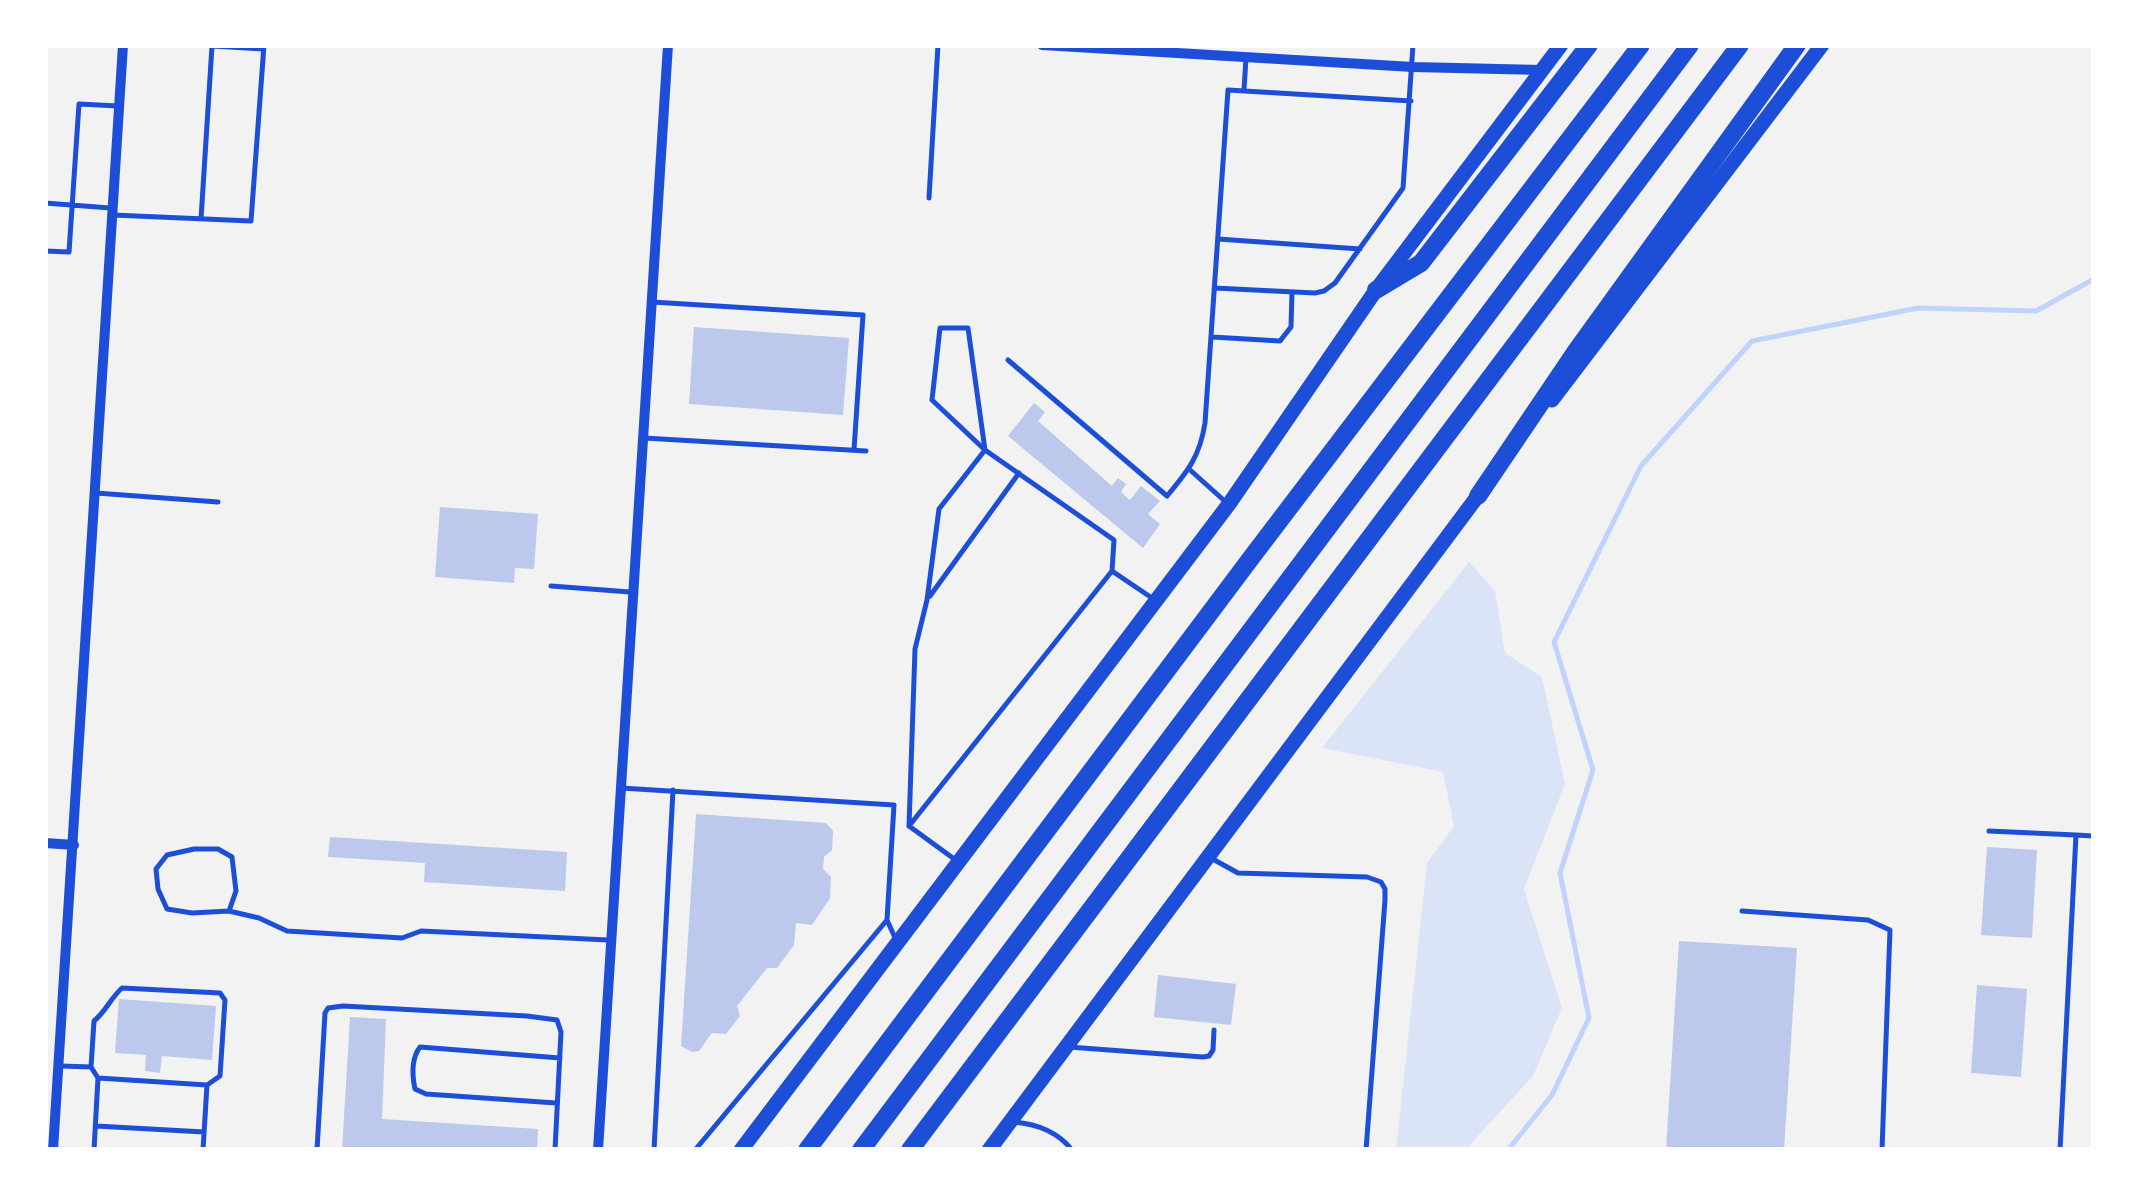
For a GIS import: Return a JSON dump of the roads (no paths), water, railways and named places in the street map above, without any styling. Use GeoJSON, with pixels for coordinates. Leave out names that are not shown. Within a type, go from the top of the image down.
{"type":"FeatureCollection","features":[{"type":"Feature","properties":{"kind":"highway"},"geometry":{"type":"LineString","coordinates":[[1376,290],[1421,263],[1589,45]]}},
{"type":"Feature","properties":{"kind":"highway"},"geometry":{"type":"LineString","coordinates":[[807,1150],[1640,45]]}},
{"type":"Feature","properties":{"kind":"highway"},"geometry":{"type":"LineString","coordinates":[[861,1150],[1690,45]]}},
{"type":"Feature","properties":{"kind":"highway"},"geometry":{"type":"LineString","coordinates":[[910,1150],[1740,45]]}},
{"type":"Feature","properties":{"kind":"highway"},"geometry":{"type":"LineString","coordinates":[[1478,496],[1576,351],[1797,45]]}},
{"type":"Feature","properties":{"kind":"main road"},"geometry":{"type":"LineString","coordinates":[[742,1150],[1228,504],[1376,290],[1561,45]]}},
{"type":"Feature","properties":{"kind":"main road"},"geometry":{"type":"LineString","coordinates":[[989,1150],[1478,496],[1822,45]]}},
{"type":"Feature","properties":{"kind":"street"},"geometry":{"type":"LineString","coordinates":[[53,1150],[123,45]]}},
{"type":"Feature","properties":{"kind":"street"},"geometry":{"type":"LineString","coordinates":[[598,1150],[668,45]]}},
{"type":"Feature","properties":{"kind":"street"},"geometry":{"type":"LineString","coordinates":[[1042,45],[1413,67],[1542,70]]}},
{"type":"Feature","properties":{"kind":"street"},"geometry":{"type":"LineString","coordinates":[[45,843],[74,845]]}},
{"type":"Feature","properties":{"kind":"lane"},"geometry":{"type":"LineString","coordinates":[[930,198],[938,45]]}},
{"type":"Feature","properties":{"kind":"lane"},"geometry":{"type":"LineString","coordinates":[[1214,288],[1315,293],[1335,283],[1403,188],[1413,45]]}},
{"type":"Feature","properties":{"kind":"lane"},"geometry":{"type":"LineString","coordinates":[[45,204],[202,219],[252,221],[264,47],[212,46],[202,219]]}},
{"type":"Feature","properties":{"kind":"lane"},"geometry":{"type":"LineString","coordinates":[[1244,91],[1246,58]]}},
{"type":"Feature","properties":{"kind":"lane"},"geometry":{"type":"LineString","coordinates":[[1008,360],[1167,496],[1189,470],[1202,439],[1228,90],[1410,101]]}},
{"type":"Feature","properties":{"kind":"lane"},"geometry":{"type":"LineString","coordinates":[[45,251],[69,252],[79,104],[119,106]]}},
{"type":"Feature","properties":{"kind":"lane"},"geometry":{"type":"LineString","coordinates":[[1218,239],[1360,249]]}},
{"type":"Feature","properties":{"kind":"lane"},"geometry":{"type":"LineString","coordinates":[[1211,337],[1280,341],[1290,328],[1292,292]]}},
{"type":"Feature","properties":{"kind":"lane"},"geometry":{"type":"LineString","coordinates":[[652,302],[863,315],[854,450]]}},
{"type":"Feature","properties":{"kind":"lane"},"geometry":{"type":"LineString","coordinates":[[909,826],[915,649],[940,509],[985,450],[968,328],[940,328],[932,400],[985,450],[1114,540],[1112,571],[909,826]]}},
{"type":"Feature","properties":{"kind":"lane"},"geometry":{"type":"LineString","coordinates":[[643,438],[866,451]]}},
{"type":"Feature","properties":{"kind":"lane"},"geometry":{"type":"LineString","coordinates":[[1189,470],[1228,504]]}},
{"type":"Feature","properties":{"kind":"lane"},"geometry":{"type":"LineString","coordinates":[[926,600],[1019,473]]}},
{"type":"Feature","properties":{"kind":"lane"},"geometry":{"type":"LineString","coordinates":[[96,494],[218,502]]}},
{"type":"Feature","properties":{"kind":"lane"},"geometry":{"type":"LineString","coordinates":[[1112,571],[1155,600]]}},
{"type":"Feature","properties":{"kind":"lane"},"geometry":{"type":"LineString","coordinates":[[551,586],[634,592]]}},
{"type":"Feature","properties":{"kind":"lane"},"geometry":{"type":"LineString","coordinates":[[621,788],[894,806],[887,920],[898,943]]}},
{"type":"Feature","properties":{"kind":"lane"},"geometry":{"type":"LineString","coordinates":[[654,1150],[674,790]]}},
{"type":"Feature","properties":{"kind":"lane"},"geometry":{"type":"LineString","coordinates":[[909,826],[959,862]]}},
{"type":"Feature","properties":{"kind":"lane"},"geometry":{"type":"LineString","coordinates":[[1989,832],[2094,836]]}},
{"type":"Feature","properties":{"kind":"lane"},"geometry":{"type":"LineString","coordinates":[[2060,1150],[2076,835]]}},
{"type":"Feature","properties":{"kind":"lane"},"geometry":{"type":"LineString","coordinates":[[229,911],[236,891],[232,857],[218,849],[194,849],[167,855],[156,869],[158,889],[167,908],[192,913],[229,911],[259,918],[287,931],[402,938],[421,931],[612,940]]}},
{"type":"Feature","properties":{"kind":"lane"},"geometry":{"type":"LineString","coordinates":[[1208,856],[1238,873],[1367,877],[1381,882],[1385,900],[1366,1150]]}},
{"type":"Feature","properties":{"kind":"lane"},"geometry":{"type":"LineString","coordinates":[[1742,912],[1868,920],[1890,930],[1882,1150]]}},
{"type":"Feature","properties":{"kind":"lane"},"geometry":{"type":"LineString","coordinates":[[695,1150],[887,920]]}},
{"type":"Feature","properties":{"kind":"lane"},"geometry":{"type":"LineString","coordinates":[[94,1150],[98,1078],[92,1068],[94,1021],[105,1012],[110,999],[122,988],[220,992],[225,1000],[220,1076],[207,1086],[98,1078]]}},
{"type":"Feature","properties":{"kind":"lane"},"geometry":{"type":"LineString","coordinates":[[318,1150],[324,1013],[328,1008],[343,1006],[557,1020],[560,1058],[555,1150]]}},
{"type":"Feature","properties":{"kind":"lane"},"geometry":{"type":"LineString","coordinates":[[1066,1047],[1203,1057],[1211,1054],[1214,1030]]}},
{"type":"Feature","properties":{"kind":"lane"},"geometry":{"type":"LineString","coordinates":[[557,1104],[426,1094],[415,1089],[412,1075],[420,1047],[560,1058]]}},
{"type":"Feature","properties":{"kind":"lane"},"geometry":{"type":"LineString","coordinates":[[59,1066],[92,1068]]}},
{"type":"Feature","properties":{"kind":"lane"},"geometry":{"type":"LineString","coordinates":[[203,1150],[207,1086]]}},
{"type":"Feature","properties":{"kind":"lane"},"geometry":{"type":"LineString","coordinates":[[1010,1122],[1030,1123],[1062,1138],[1072,1150]]}},
{"type":"Feature","properties":{"kind":"lane"},"geometry":{"type":"LineString","coordinates":[[96,1126],[204,1132]]}},
{"type":"Feature","properties":{"kind":"waterway"},"geometry":{"type":"LineString","coordinates":[[1508,1150],[1552,1095],[1589,1018],[1560,873],[1593,770],[1554,642],[1641,466],[1752,341],[1918,308],[2036,311],[2094,279]]}}]}
